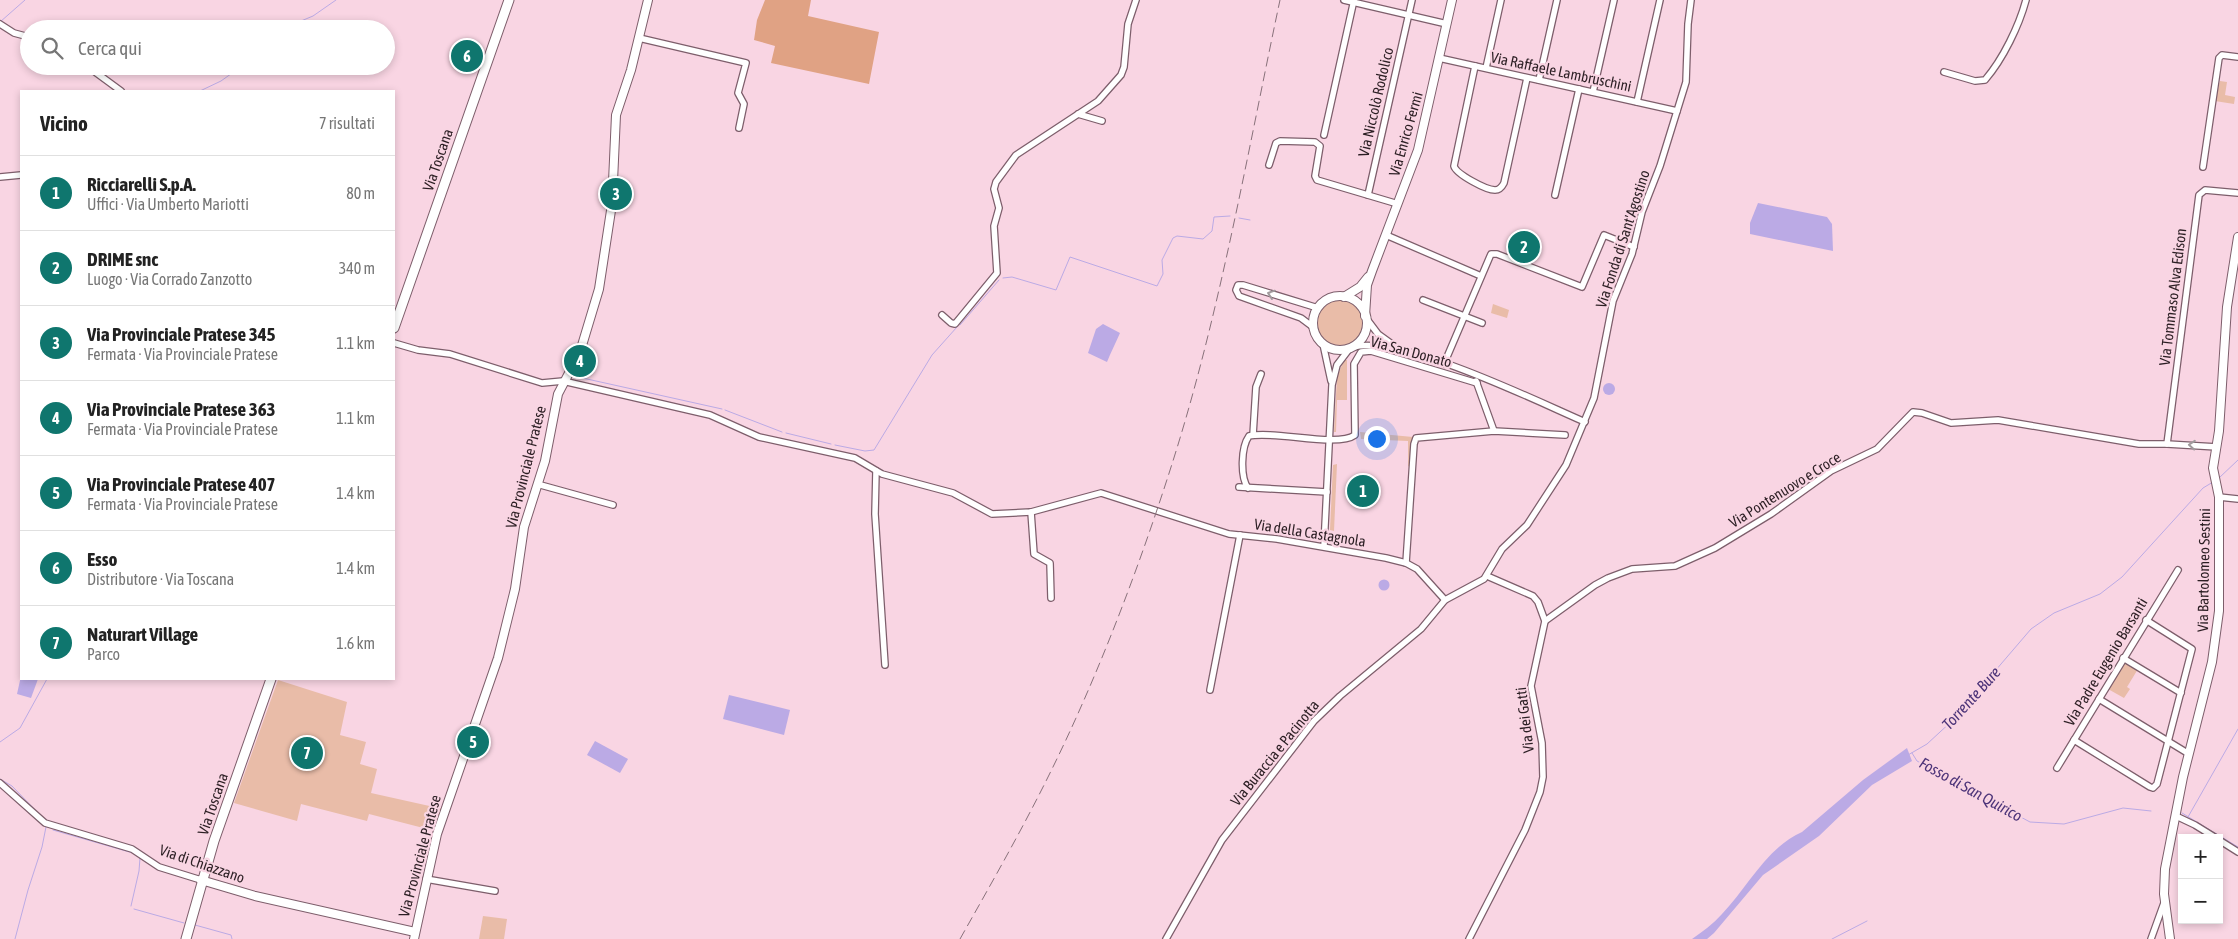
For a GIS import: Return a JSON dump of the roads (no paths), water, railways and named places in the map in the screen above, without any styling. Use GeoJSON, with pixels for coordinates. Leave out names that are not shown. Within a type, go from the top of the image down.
{"type":"FeatureCollection","features":[{"type":"Feature","properties":{"kind":"main road","name":"Via Toscana"},"geometry":{"type":"LineString","coordinates":[[395,325],[509,0]]}},
{"type":"Feature","properties":{"kind":"main road","name":"Via Toscana"},"geometry":{"type":"LineString","coordinates":[[186,939],[201,880],[271,680]]}},
{"type":"Feature","properties":{"kind":"street","name":"Via Provinciale Pratese"},"geometry":{"type":"LineString","coordinates":[[414,936],[426,879],[444,812],[498,658],[515,588],[524,527],[550,438],[558,394],[580,352],[602,276],[613,196],[614,124],[648,0]]}},
{"type":"Feature","properties":{"kind":"street"},"geometry":{"type":"LineString","coordinates":[[942,316],[950,323],[955,324],[996,273],[994,226],[999,208],[994,190],[999,177],[1020,152],[1101,98],[1122,72],[1128,24],[1136,0]]}},
{"type":"Feature","properties":{"kind":"street"},"geometry":{"type":"LineString","coordinates":[[1344,0],[1447,24]]}},
{"type":"Feature","properties":{"kind":"street","name":"Via Niccolò Rodolico"},"geometry":{"type":"LineString","coordinates":[[1368,195],[1412,0]]}},
{"type":"Feature","properties":{"kind":"street","name":"Via Enrico Fermi"},"geometry":{"type":"LineString","coordinates":[[1372,271],[1418,150],[1452,0]]}},
{"type":"Feature","properties":{"kind":"street"},"geometry":{"type":"LineString","coordinates":[[1486,68],[1501,0]]}},
{"type":"Feature","properties":{"kind":"street"},"geometry":{"type":"LineString","coordinates":[[1539,80],[1557,0]]}},
{"type":"Feature","properties":{"kind":"street"},"geometry":{"type":"LineString","coordinates":[[1593,92],[1614,0]]}},
{"type":"Feature","properties":{"kind":"street"},"geometry":{"type":"LineString","coordinates":[[1637,102],[1660,0]]}},
{"type":"Feature","properties":{"kind":"street","name":"Via Fonda di Sant'Agostino"},"geometry":{"type":"LineString","coordinates":[[1487,576],[1502,549],[1527,525],[1566,465],[1585,422],[1595,393],[1613,301],[1634,247],[1642,212],[1660,166],[1687,77],[1688,24],[1692,0]]}},
{"type":"Feature","properties":{"kind":"street"},"geometry":{"type":"LineString","coordinates":[[1944,72],[1975,81],[1985,80],[2006,47],[2022,14],[2026,0]]}},
{"type":"Feature","properties":{"kind":"street"},"geometry":{"type":"LineString","coordinates":[[1324,135],[1354,1]]}},
{"type":"Feature","properties":{"kind":"street"},"geometry":{"type":"LineString","coordinates":[[1,25],[20,33]]}},
{"type":"Feature","properties":{"kind":"street"},"geometry":{"type":"LineString","coordinates":[[638,38],[746,63],[738,93],[744,104],[739,128]]}},
{"type":"Feature","properties":{"kind":"street"},"geometry":{"type":"LineString","coordinates":[[2203,167],[2219,58],[2222,56],[2238,57]]}},
{"type":"Feature","properties":{"kind":"street","name":"Via Raffaele Lambruschini"},"geometry":{"type":"LineString","coordinates":[[1439,58],[1677,111]]}},
{"type":"Feature","properties":{"kind":"street"},"geometry":{"type":"LineString","coordinates":[[1475,66],[1454,168],[1462,175],[1494,190],[1502,186],[1506,175],[1527,78]]}},
{"type":"Feature","properties":{"kind":"street"},"geometry":{"type":"LineString","coordinates":[[99,75],[120,90]]}},
{"type":"Feature","properties":{"kind":"street"},"geometry":{"type":"LineString","coordinates":[[1555,195],[1579,89]]}},
{"type":"Feature","properties":{"kind":"street"},"geometry":{"type":"LineString","coordinates":[[1078,114],[1102,122]]}},
{"type":"Feature","properties":{"kind":"street"},"geometry":{"type":"LineString","coordinates":[[1269,165],[1276,143],[1280,141],[1317,142],[1320,147],[1316,179],[1398,204]]}},
{"type":"Feature","properties":{"kind":"street"},"geometry":{"type":"LineString","coordinates":[[0,177],[20,175]]}},
{"type":"Feature","properties":{"kind":"street","name":"Via Tommaso Alva Edison"},"geometry":{"type":"LineString","coordinates":[[2168,444],[2199,195],[2204,190],[2238,193]]}},
{"type":"Feature","properties":{"kind":"street"},"geometry":{"type":"LineString","coordinates":[[1386,235],[1481,276]]}},
{"type":"Feature","properties":{"kind":"street"},"geometry":{"type":"LineString","coordinates":[[1444,364],[1490,256],[1495,253],[1582,287],[1604,235],[1634,247]]}},
{"type":"Feature","properties":{"kind":"street","name":"Via Bartolomeo Sestini"},"geometry":{"type":"LineString","coordinates":[[2170,939],[2164,900],[2165,869],[2189,754],[2207,686],[2217,635],[2220,593],[2219,497],[2213,470],[2217,447],[2224,332],[2230,280],[2238,237]]}},
{"type":"Feature","properties":{"kind":"street"},"geometry":{"type":"LineString","coordinates":[[1324,546],[1332,385],[1330,365],[1323,344],[1316,336],[1314,316],[1318,308],[1329,299],[1344,297],[1360,287],[1372,271]]}},
{"type":"Feature","properties":{"kind":"street"},"geometry":{"type":"LineString","coordinates":[[1332,385],[1337,365],[1364,334],[1367,285],[1372,271]]}},
{"type":"Feature","properties":{"kind":"street"},"geometry":{"type":"LineString","coordinates":[[1314,327],[1299,317],[1241,297],[1237,294],[1236,290],[1238,285],[1243,285],[1318,308]]}},
{"type":"Feature","properties":{"kind":"street"},"geometry":{"type":"LineString","coordinates":[[1344,297],[1358,304],[1378,334],[1400,350]]}},
{"type":"Feature","properties":{"kind":"street"},"geometry":{"type":"LineString","coordinates":[[1423,300],[1482,323]]}},
{"type":"Feature","properties":{"kind":"street","name":"Via della Castagnola"},"geometry":{"type":"LineString","coordinates":[[395,343],[418,350],[450,354],[542,383],[564,381],[710,415],[759,437],[855,458],[890,477],[953,493],[992,514],[1031,512],[1101,493],[1227,534],[1324,546],[1406,563],[1420,572],[1446,600]]}},
{"type":"Feature","properties":{"kind":"street"},"geometry":{"type":"LineString","coordinates":[[1323,344],[1336,350],[1374,344],[1400,350],[1474,375],[1585,422]]}},
{"type":"Feature","properties":{"kind":"street","name":"Via San Donato"},"geometry":{"type":"LineString","coordinates":[[1329,439],[1355,435],[1354,364],[1357,356],[1363,351],[1371,351],[1477,383]]}},
{"type":"Feature","properties":{"kind":"street"},"geometry":{"type":"LineString","coordinates":[[1253,435],[1256,387],[1261,374]]}},
{"type":"Feature","properties":{"kind":"street"},"geometry":{"type":"LineString","coordinates":[[1474,375],[1494,431]]}},
{"type":"Feature","properties":{"kind":"street","name":"Via Pontenuovo e Croce"},"geometry":{"type":"LineString","coordinates":[[1545,621],[1595,585],[1608,578],[1632,569],[1675,566],[1715,548],[1770,514],[1831,472],[1871,452],[1913,412],[1922,413],[1951,423],[1998,420],[2139,444],[2217,447]]}},
{"type":"Feature","properties":{"kind":"street"},"geometry":{"type":"LineString","coordinates":[[1406,563],[1415,440],[1424,436],[1494,431],[1565,435]]}},
{"type":"Feature","properties":{"kind":"street"},"geometry":{"type":"LineString","coordinates":[[1248,488],[1243,476],[1245,446],[1248,437],[1253,435],[1329,439]]}},
{"type":"Feature","properties":{"kind":"street"},"geometry":{"type":"LineString","coordinates":[[876,471],[875,514],[885,665]]}},
{"type":"Feature","properties":{"kind":"street"},"geometry":{"type":"LineString","coordinates":[[537,484],[613,505]]}},
{"type":"Feature","properties":{"kind":"street"},"geometry":{"type":"LineString","coordinates":[[1239,487],[1327,492]]}},
{"type":"Feature","properties":{"kind":"street"},"geometry":{"type":"LineString","coordinates":[[2219,497],[2238,499]]}},
{"type":"Feature","properties":{"kind":"street"},"geometry":{"type":"LineString","coordinates":[[1031,512],[1034,554],[1050,563],[1050,598]]}},
{"type":"Feature","properties":{"kind":"street"},"geometry":{"type":"LineString","coordinates":[[1210,690],[1240,535]]}},
{"type":"Feature","properties":{"kind":"street","name":"Via Padre Eugenio Barsanti"},"geometry":{"type":"LineString","coordinates":[[2057,768],[2178,570]]}},
{"type":"Feature","properties":{"kind":"street"},"geometry":{"type":"LineString","coordinates":[[1487,576],[1533,596],[1538,602],[1545,621]]}},
{"type":"Feature","properties":{"kind":"street","name":"Via Buraccia e Pacinotta"},"geometry":{"type":"LineString","coordinates":[[1166,939],[1222,840],[1314,721],[1340,696],[1421,629],[1446,600],[1487,576]]}},
{"type":"Feature","properties":{"kind":"street"},"geometry":{"type":"LineString","coordinates":[[2074,740],[2150,787],[2156,786],[2191,648],[2146,620]]}},
{"type":"Feature","properties":{"kind":"street","name":"Via dei Gatti"},"geometry":{"type":"LineString","coordinates":[[1469,939],[1521,838],[1540,792],[1543,777],[1542,743],[1532,686],[1545,621]]}},
{"type":"Feature","properties":{"kind":"street"},"geometry":{"type":"LineString","coordinates":[[2123,658],[2181,693]]}},
{"type":"Feature","properties":{"kind":"street"},"geometry":{"type":"LineString","coordinates":[[2099,699],[2189,754]]}},
{"type":"Feature","properties":{"kind":"street","name":"Via di Chiazzano"},"geometry":{"type":"LineString","coordinates":[[0,783],[44,823],[132,848],[159,866],[264,898],[414,936]]}},
{"type":"Feature","properties":{"kind":"street"},"geometry":{"type":"LineString","coordinates":[[2176,816],[2195,824],[2210,834]]}},
{"type":"Feature","properties":{"kind":"street"},"geometry":{"type":"LineString","coordinates":[[2223,843],[2238,852]]}},
{"type":"Feature","properties":{"kind":"street"},"geometry":{"type":"LineString","coordinates":[[426,879],[495,891]]}},
{"type":"Feature","properties":{"kind":"street"},"geometry":{"type":"LineString","coordinates":[[2151,939],[2164,900]]}},
{"type":"Feature","properties":{"kind":"waterway"},"geometry":{"type":"LineString","coordinates":[[0,22],[25,0]]}},
{"type":"Feature","properties":{"kind":"waterway"},"geometry":{"type":"LineString","coordinates":[[303,20],[313,16],[336,0]]}},
{"type":"Feature","properties":{"kind":"waterway"},"geometry":{"type":"LineString","coordinates":[[202,90],[229,75]]}},
{"type":"Feature","properties":{"kind":"waterway"},"geometry":{"type":"LineString","coordinates":[[1003,278],[1012,277],[1056,290],[1070,257],[1157,286],[1163,274],[1162,260],[1173,238],[1177,236],[1203,239],[1212,231],[1214,217],[1230,216]]}},
{"type":"Feature","properties":{"kind":"waterway"},"geometry":{"type":"LineString","coordinates":[[1239,218],[1250,220]]}},
{"type":"Feature","properties":{"kind":"waterway"},"geometry":{"type":"LineString","coordinates":[[960,325],[999,280]]}},
{"type":"Feature","properties":{"kind":"waterway"},"geometry":{"type":"LineString","coordinates":[[835,445],[865,451],[874,450],[932,355],[957,327]]}},
{"type":"Feature","properties":{"kind":"waterway"},"geometry":{"type":"LineString","coordinates":[[578,377],[722,409]]}},
{"type":"Feature","properties":{"kind":"waterway"},"geometry":{"type":"LineString","coordinates":[[725,410],[782,432]]}},
{"type":"Feature","properties":{"kind":"waterway"},"geometry":{"type":"LineString","coordinates":[[786,433],[831,444]]}},
{"type":"Feature","properties":{"kind":"waterway","name":"Torrente Bure"},"geometry":{"type":"LineString","coordinates":[[2219,478],[2238,460]]}},
{"type":"Feature","properties":{"kind":"waterway","name":"Torrente Bure"},"geometry":{"type":"LineString","coordinates":[[1908,755],[1927,744],[1953,720],[2031,629],[2054,613],[2100,594],[2122,577],[2203,488],[2213,482]]}},
{"type":"Feature","properties":{"kind":"waterway"},"geometry":{"type":"LineString","coordinates":[[0,742],[20,728],[46,680]]}},
{"type":"Feature","properties":{"kind":"waterway"},"geometry":{"type":"LineString","coordinates":[[2188,817],[2238,729]]}},
{"type":"Feature","properties":{"kind":"waterway","name":"Fosso di San Quirico"},"geometry":{"type":"LineString","coordinates":[[1912,753],[1917,761],[2030,822],[2064,824],[2123,808],[2151,811]]}},
{"type":"Feature","properties":{"kind":"waterway"},"geometry":{"type":"LineString","coordinates":[[0,779],[12,786],[40,815]]}},
{"type":"Feature","properties":{"kind":"waterway","name":"Fosso di San Quirico"},"geometry":{"type":"LineString","coordinates":[[2182,813],[2238,847]]}},
{"type":"Feature","properties":{"kind":"waterway"},"geometry":{"type":"LineString","coordinates":[[15,939],[46,827]]}},
{"type":"Feature","properties":{"kind":"waterway"},"geometry":{"type":"LineString","coordinates":[[53,830],[133,853]]}},
{"type":"Feature","properties":{"kind":"waterway"},"geometry":{"type":"LineString","coordinates":[[131,906],[140,858]]}},
{"type":"Feature","properties":{"kind":"waterway"},"geometry":{"type":"LineString","coordinates":[[134,909],[184,923]]}},
{"type":"Feature","properties":{"kind":"waterway"},"geometry":{"type":"LineString","coordinates":[[1832,939],[1867,921]]}},
{"type":"Feature","properties":{"kind":"waterway"},"geometry":{"type":"LineString","coordinates":[[195,925],[231,935],[232,939]]}},
{"type":"Feature","properties":{"kind":"railway"},"geometry":{"type":"LineString","coordinates":[[960,939],[1007,856],[1068,735],[1102,659],[1160,502],[1189,407],[1219,292],[1280,0]]}},
{"type":"Feature","properties":{"kind":"place","name":"Esso"},"geometry":{"type":"Point","coordinates":[467,56]}},
{"type":"Feature","properties":{"kind":"place","name":"Via Provinciale Pratese 345"},"geometry":{"type":"Point","coordinates":[616,194]}},
{"type":"Feature","properties":{"kind":"place","name":"DRIME snc"},"geometry":{"type":"Point","coordinates":[1524,247]}},
{"type":"Feature","properties":{"kind":"place","name":"Via Provinciale Pratese 363"},"geometry":{"type":"Point","coordinates":[580,361]}},
{"type":"Feature","properties":{"kind":"place","name":"Ricciarelli S.p.A."},"geometry":{"type":"Point","coordinates":[1363,491]}},
{"type":"Feature","properties":{"kind":"place","name":"Via Provinciale Pratese 407"},"geometry":{"type":"Point","coordinates":[473,742]}},
{"type":"Feature","properties":{"kind":"place","name":"Naturart Village"},"geometry":{"type":"Point","coordinates":[307,753]}}]}
